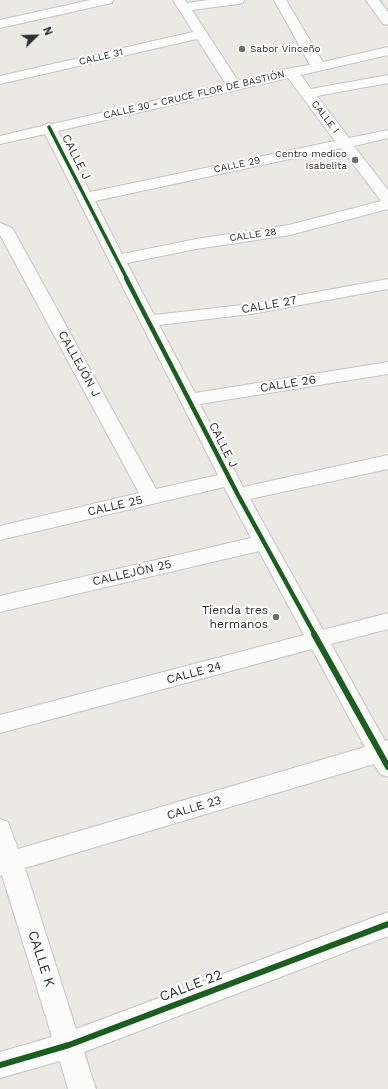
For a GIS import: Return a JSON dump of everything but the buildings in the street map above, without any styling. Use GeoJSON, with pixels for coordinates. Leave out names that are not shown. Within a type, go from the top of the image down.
{"type":"FeatureCollection","features":[{"type":"Feature","properties":{"kind":"street"},"geometry":{"type":"LineString","coordinates":[[0,24],[107,0]]}},
{"type":"Feature","properties":{"kind":"street"},"geometry":{"type":"LineString","coordinates":[[234,86],[182,3],[238,0]]}},
{"type":"Feature","properties":{"kind":"street"},"geometry":{"type":"LineString","coordinates":[[280,0],[318,66]]}},
{"type":"Feature","properties":{"kind":"street"},"geometry":{"type":"LineString","coordinates":[[372,0],[388,21]]}},
{"type":"Feature","properties":{"kind":"street","name":"CALLE 31"},"geometry":{"type":"LineString","coordinates":[[0,80],[201,34]]}},
{"type":"Feature","properties":{"kind":"street","name":"CALLE 30 - CRUCE FLOR DE BASTIÓN"},"geometry":{"type":"LineString","coordinates":[[0,140],[49,127],[388,51]]}},
{"type":"Feature","properties":{"kind":"street","name":"CALLE I"},"geometry":{"type":"LineString","coordinates":[[291,72],[388,200]]}},
{"type":"Feature","properties":{"kind":"street"},"geometry":{"type":"LineString","coordinates":[[307,94],[388,79]]}},
{"type":"Feature","properties":{"kind":"street","name":"CALLE J"},"geometry":{"type":"LineString","coordinates":[[49,127],[234,487],[318,640],[385,757]]}},
{"type":"Feature","properties":{"kind":"street","name":"CALLE 29"},"geometry":{"type":"LineString","coordinates":[[86,198],[388,134]]}},
{"type":"Feature","properties":{"kind":"street","name":"CALLE 28"},"geometry":{"type":"LineString","coordinates":[[118,260],[196,244],[290,230],[388,204]]}},
{"type":"Feature","properties":{"kind":"street","name":"CALLEJÓN J"},"geometry":{"type":"LineString","coordinates":[[3,230],[151,498]]}},
{"type":"Feature","properties":{"kind":"street","name":"CALLE 27"},"geometry":{"type":"LineString","coordinates":[[149,322],[251,309],[388,284]]}},
{"type":"Feature","properties":{"kind":"street","name":"CALLE 26"},"geometry":{"type":"LineString","coordinates":[[189,400],[388,368]]}},
{"type":"Feature","properties":{"kind":"street","name":"CALLE 25"},"geometry":{"type":"LineString","coordinates":[[0,533],[151,498],[234,487],[388,462]]}},
{"type":"Feature","properties":{"kind":"street","name":"CALLEJÓN 25"},"geometry":{"type":"LineString","coordinates":[[0,604],[264,542]]}},
{"type":"Feature","properties":{"kind":"street","name":"CALLE 24"},"geometry":{"type":"LineString","coordinates":[[0,724],[388,621]]}},
{"type":"Feature","properties":{"kind":"street","name":"CALLE 23"},"geometry":{"type":"LineString","coordinates":[[5,864],[385,757]]}},
{"type":"Feature","properties":{"kind":"street","name":"CALLE K"},"geometry":{"type":"LineString","coordinates":[[0,828],[5,864],[69,1045],[82,1089]]}},
{"type":"Feature","properties":{"kind":"street","name":"CALLE 22"},"geometry":{"type":"LineString","coordinates":[[0,1065],[69,1045],[388,924]]}},
{"type":"Feature","properties":{"kind":"cycle path"},"geometry":{"type":"LineString","coordinates":[[49,127],[238,495],[388,767]]}},
{"type":"Feature","properties":{"kind":"cycle path"},"geometry":{"type":"LineString","coordinates":[[0,1065],[69,1045],[388,924]]}},
{"type":"Feature","properties":{"kind":"place","name":"Sabor Vinceño"},"geometry":{"type":"Point","coordinates":[242,49]}},
{"type":"Feature","properties":{"kind":"place","name":"Centro medico Isabelita"},"geometry":{"type":"Point","coordinates":[355,160]}},
{"type":"Feature","properties":{"kind":"place","name":"Tienda tres hermanos"},"geometry":{"type":"Point","coordinates":[276,617]}}]}
